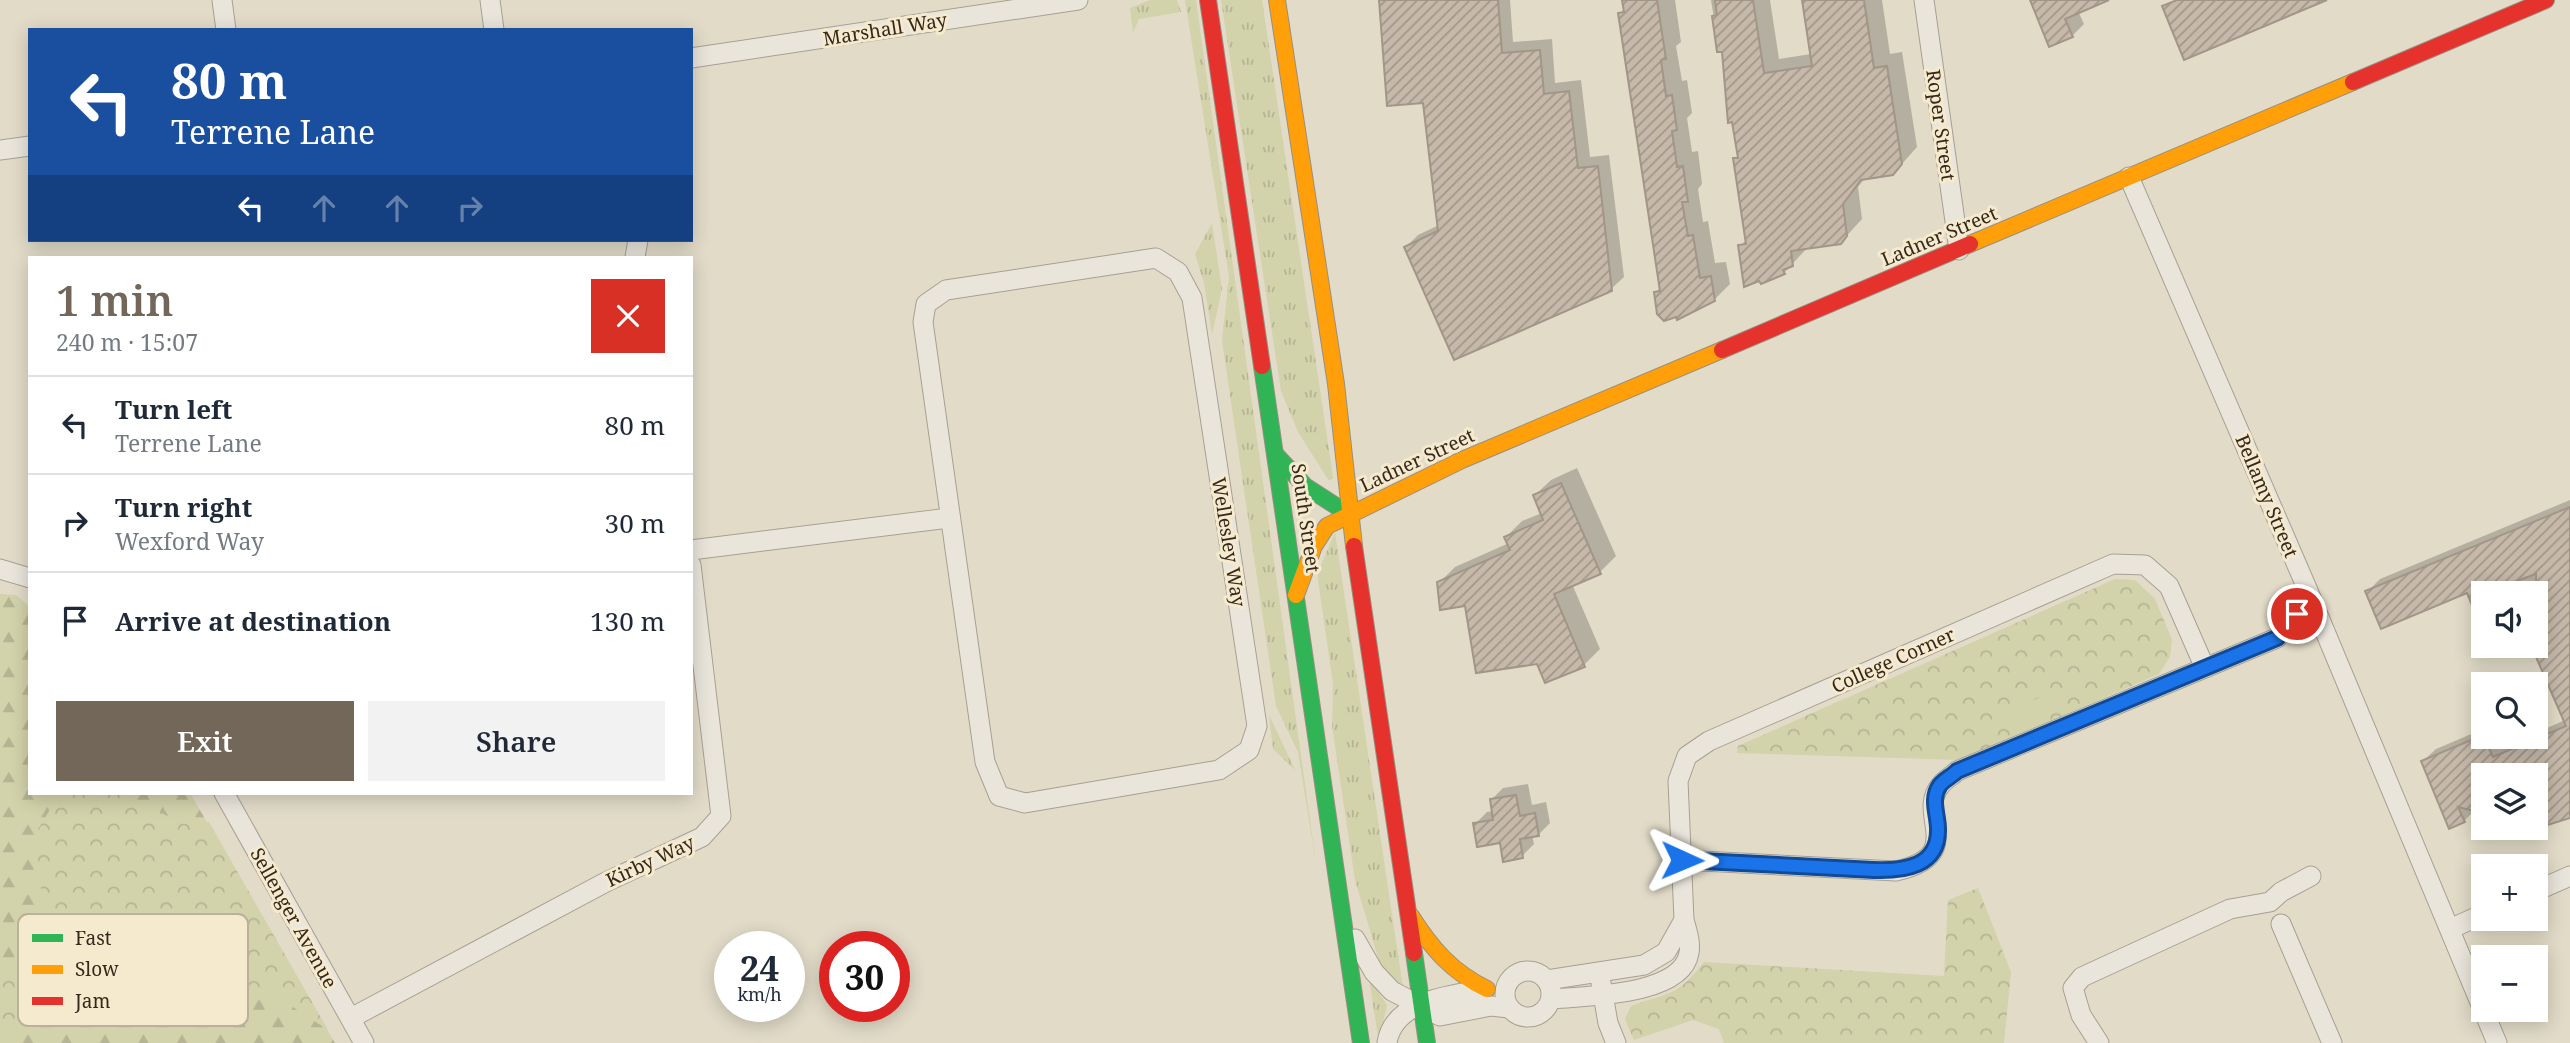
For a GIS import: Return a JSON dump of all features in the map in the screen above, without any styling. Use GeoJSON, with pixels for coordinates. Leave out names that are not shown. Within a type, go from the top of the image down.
{"type":"FeatureCollection","features":[{"type":"Feature","properties":{"kind":"main road","name":"South Street"},"geometry":{"type":"LineString","coordinates":[[1209,0],[1361,1043]]}},
{"type":"Feature","properties":{"kind":"main road"},"geometry":{"type":"LineString","coordinates":[[1277,0],[1336,384],[1350,515],[1405,907],[1427,1043]]}},
{"type":"Feature","properties":{"kind":"main road","name":"Ladner Street"},"geometry":{"type":"LineString","coordinates":[[1296,595],[1314,546],[1327,526],[1462,460],[2546,0]]}},
{"type":"Feature","properties":{"kind":"main road","name":"Ladner Street"},"geometry":{"type":"LineString","coordinates":[[1276,454],[1305,486],[1350,515]]}},
{"type":"Feature","properties":{"kind":"main road"},"geometry":{"type":"LineString","coordinates":[[1405,907],[1444,964],[1459,977],[1488,989]]}},
{"type":"Feature","properties":{"kind":"street"},"geometry":{"type":"LineString","coordinates":[[222,0],[226,28]]}},
{"type":"Feature","properties":{"kind":"street"},"geometry":{"type":"LineString","coordinates":[[490,0],[494,28]]}},
{"type":"Feature","properties":{"kind":"street","name":"Marshall Way"},"geometry":{"type":"LineString","coordinates":[[693,58],[1078,0]]}},
{"type":"Feature","properties":{"kind":"street","name":"Roper Street"},"geometry":{"type":"LineString","coordinates":[[1924,0],[1959,250]]}},
{"type":"Feature","properties":{"kind":"street"},"geometry":{"type":"LineString","coordinates":[[0,150],[28,146]]}},
{"type":"Feature","properties":{"kind":"street","name":"Bellamy Street"},"geometry":{"type":"LineString","coordinates":[[2129,177],[2497,1043]]}},
{"type":"Feature","properties":{"kind":"street","name":"Wellesley Way"},"geometry":{"type":"LineString","coordinates":[[1156,258],[1178,272],[1192,298],[1258,726],[1249,750],[1219,770],[1025,803],[999,796],[985,762],[949,518],[923,323],[926,304],[946,290],[1156,258]]}},
{"type":"Feature","properties":{"kind":"street"},"geometry":{"type":"LineString","coordinates":[[693,550],[949,518]]}},
{"type":"Feature","properties":{"kind":"street","name":"College Corner"},"geometry":{"type":"LineString","coordinates":[[1549,990],[1603,995],[1651,986],[1677,974],[1689,954],[1684,920],[1678,781],[1687,757],[1698,749],[2113,564],[2145,565],[2169,586],[2205,668]]}},
{"type":"Feature","properties":{"kind":"street"},"geometry":{"type":"LineString","coordinates":[[0,569],[28,577]]}},
{"type":"Feature","properties":{"kind":"street","name":"Kirby Way"},"geometry":{"type":"LineString","coordinates":[[351,1018],[606,882],[702,837],[721,816],[693,582]]}},
{"type":"Feature","properties":{"kind":"street"},"geometry":{"type":"LineString","coordinates":[[1682,860],[1896,871],[1919,866],[1935,848],[1938,829],[1934,807],[1939,786],[1957,771],[2277,638],[2297,614]]}},
{"type":"Feature","properties":{"kind":"street","name":"Sellenger Avenue"},"geometry":{"type":"LineString","coordinates":[[225,795],[363,1043]]}},
{"type":"Feature","properties":{"kind":"street"},"geometry":{"type":"LineString","coordinates":[[1336,876],[1351,934],[1374,972],[1392,991],[1440,1016],[1491,1006],[1509,1008]]}},
{"type":"Feature","properties":{"kind":"street"},"geometry":{"type":"LineString","coordinates":[[2099,1043],[2081,1015],[2073,988],[2082,977],[2230,909],[2270,902],[2281,892],[2311,876]]}},
{"type":"Feature","properties":{"kind":"street"},"geometry":{"type":"LineString","coordinates":[[2548,886],[2570,876]]}},
{"type":"Feature","properties":{"kind":"street"},"geometry":{"type":"LineString","coordinates":[[2450,929],[2471,919]]}},
{"type":"Feature","properties":{"kind":"street"},"geometry":{"type":"LineString","coordinates":[[1549,990],[1599,973],[1644,965],[1666,952],[1684,920]]}},
{"type":"Feature","properties":{"kind":"street"},"geometry":{"type":"LineString","coordinates":[[2281,924],[2332,1043]]}},
{"type":"Feature","properties":{"kind":"street"},"geometry":{"type":"LineString","coordinates":[[1387,1043],[1396,1018],[1438,997],[1488,989],[1526,971],[1542,975],[1549,990],[1543,1013],[1530,1018],[1515,1014],[1509,1008],[1505,997],[1508,981]]}},
{"type":"Feature","properties":{"kind":"street"},"geometry":{"type":"LineString","coordinates":[[1599,973],[1616,1043]]}},
{"type":"Feature","properties":{"kind":"green space"},"geometry":{"type":"Polygon","coordinates":[[[1150,0],[1177,0],[1181,12],[1139,19],[1133,33],[1130,8],[1150,0]]]}},
{"type":"Feature","properties":{"kind":"green space"},"geometry":{"type":"Polygon","coordinates":[[[1185,0],[1196,0],[1316,863],[1298,752],[1276,706],[1222,341],[1229,277],[1185,0]]]}},
{"type":"Feature","properties":{"kind":"green space"},"geometry":{"type":"Polygon","coordinates":[[[1221,0],[1262,0],[1333,477],[1329,481],[1298,432],[1281,391],[1221,0]]]}},
{"type":"Feature","properties":{"kind":"green space"},"geometry":{"type":"Polygon","coordinates":[[[1212,223],[1222,289],[1212,334],[1204,283],[1195,254],[1212,223]]]}},
{"type":"Feature","properties":{"kind":"green space"},"geometry":{"type":"Polygon","coordinates":[[[1335,532],[1403,988],[1387,977],[1379,961],[1355,880],[1332,726],[1333,684],[1318,572],[1335,532]]]}},
{"type":"Feature","properties":{"kind":"green space"},"geometry":{"type":"Polygon","coordinates":[[[2115,579],[2135,580],[2155,599],[2172,640],[2170,657],[2159,674],[1960,760],[1737,753],[1738,746],[2115,579]]]}},
{"type":"Feature","properties":{"kind":"green space"},"geometry":{"type":"Polygon","coordinates":[[[0,594],[16,595],[28,605],[28,795],[191,795],[335,1043],[0,1043],[0,594]]]}},
{"type":"Feature","properties":{"kind":"green space"},"geometry":{"type":"Polygon","coordinates":[[[2044,695],[2052,700],[2053,713],[2014,725],[2008,713],[2044,695]]]}},
{"type":"Feature","properties":{"kind":"green space"},"geometry":{"type":"Polygon","coordinates":[[[1269,715],[1295,770],[1273,749],[1269,715]]]}},
{"type":"Feature","properties":{"kind":"green space"},"geometry":{"type":"Polygon","coordinates":[[[61,795],[125,795],[184,824],[209,822],[328,1030],[279,998],[248,985],[248,914],[40,914],[42,896],[34,836],[61,795]]]}},
{"type":"Feature","properties":{"kind":"green space"},"geometry":{"type":"Polygon","coordinates":[[[1978,888],[2011,972],[2004,1043],[1724,1043],[1719,1029],[1693,1020],[1634,1040],[1625,1019],[1631,1006],[1679,988],[1704,962],[1944,976],[1948,900],[1978,888]]]}},
{"type":"Feature","properties":{"kind":"green space"},"geometry":{"type":"Polygon","coordinates":[[[18,961],[18,1026],[23,1026],[11,1043],[0,1043],[0,968],[18,961]]]}},
{"type":"Feature","properties":{"kind":"green space"},"geometry":{"type":"Polygon","coordinates":[[[1369,978],[1387,1005],[1379,1043],[1369,978]]]}},
{"type":"Feature","properties":{"kind":"building"},"geometry":{"type":"Polygon","coordinates":[[[1379,0],[1498,0],[1502,53],[1540,50],[1544,94],[1569,91],[1578,168],[1598,166],[1612,291],[1454,360],[1404,247],[1438,231],[1423,103],[1387,106],[1379,0]]]}},
{"type":"Feature","properties":{"kind":"building"},"geometry":{"type":"Polygon","coordinates":[[[1622,0],[1657,0],[1666,59],[1661,60],[1666,96],[1672,95],[1677,130],[1672,131],[1677,167],[1683,166],[1688,202],[1682,202],[1688,236],[1693,235],[1700,278],[1711,276],[1715,301],[1677,320],[1676,317],[1664,321],[1657,314],[1654,292],[1660,291],[1618,13],[1624,12],[1622,0]]]}},
{"type":"Feature","properties":{"kind":"building"},"geometry":{"type":"Polygon","coordinates":[[[1715,0],[1753,0],[1764,73],[1812,66],[1802,0],[1864,0],[1874,68],[1887,66],[1902,164],[1893,175],[1861,180],[1843,204],[1847,236],[1841,244],[1791,251],[1793,266],[1783,270],[1785,274],[1761,284],[1759,281],[1744,287],[1738,245],[1746,244],[1733,158],[1738,158],[1732,122],[1728,123],[1722,52],[1717,52],[1712,16],[1717,15],[1715,0]]]}},
{"type":"Feature","properties":{"kind":"building"},"geometry":{"type":"Polygon","coordinates":[[[2030,0],[2109,0],[2065,19],[2073,37],[2049,47],[2030,0]]]}},
{"type":"Feature","properties":{"kind":"building"},"geometry":{"type":"Polygon","coordinates":[[[2177,0],[2327,0],[2184,60],[2162,6],[2177,0]]]}},
{"type":"Feature","properties":{"kind":"building"},"geometry":{"type":"Polygon","coordinates":[[[1561,483],[1601,574],[1554,594],[1585,667],[1545,683],[1537,664],[1476,673],[1465,606],[1440,610],[1437,582],[1510,550],[1504,537],[1543,520],[1533,495],[1561,483]]]}},
{"type":"Feature","properties":{"kind":"building"},"geometry":{"type":"Polygon","coordinates":[[[2570,507],[2570,818],[2548,825],[2548,763],[2471,763],[2471,810],[2458,807],[2465,822],[2449,829],[2421,761],[2471,740],[2471,749],[2489,749],[2493,757],[2512,749],[2548,749],[2548,734],[2566,726],[2548,685],[2548,672],[2543,672],[2536,658],[2548,658],[2548,581],[2536,581],[2536,574],[2516,581],[2471,581],[2471,603],[2467,593],[2381,629],[2365,591],[2570,507]]]}},
{"type":"Feature","properties":{"kind":"building"},"geometry":{"type":"Polygon","coordinates":[[[1516,795],[1520,816],[1535,813],[1539,836],[1520,839],[1523,858],[1503,862],[1500,843],[1477,847],[1473,823],[1493,820],[1490,799],[1516,795]]]}},
{"type":"Feature","properties":{"kind":"traffic: fast"},"geometry":{"type":"LineString","coordinates":[[1262,366],[1361,1043]]}},
{"type":"Feature","properties":{"kind":"traffic: fast"},"geometry":{"type":"LineString","coordinates":[[1275,454],[1305,486],[1350,515]]}},
{"type":"Feature","properties":{"kind":"traffic: fast"},"geometry":{"type":"LineString","coordinates":[[1414,953],[1427,1043]]}},
{"type":"Feature","properties":{"kind":"traffic: slow"},"geometry":{"type":"LineString","coordinates":[[1277,0],[1336,384],[1354,546]]}},
{"type":"Feature","properties":{"kind":"traffic: slow"},"geometry":{"type":"LineString","coordinates":[[1970,244],[2353,82]]}},
{"type":"Feature","properties":{"kind":"traffic: slow"},"geometry":{"type":"LineString","coordinates":[[1296,595],[1314,546],[1327,526],[1462,460],[1722,350]]}},
{"type":"Feature","properties":{"kind":"traffic: slow"},"geometry":{"type":"LineString","coordinates":[[1411,916],[1444,959],[1463,975],[1487,989]]}},
{"type":"Feature","properties":{"kind":"traffic: jam"},"geometry":{"type":"LineString","coordinates":[[1208,0],[1262,366]]}},
{"type":"Feature","properties":{"kind":"traffic: jam"},"geometry":{"type":"LineString","coordinates":[[2353,82],[2546,0]]}},
{"type":"Feature","properties":{"kind":"traffic: jam"},"geometry":{"type":"LineString","coordinates":[[1722,350],[1970,244]]}},
{"type":"Feature","properties":{"kind":"traffic: jam"},"geometry":{"type":"LineString","coordinates":[[1354,546],[1414,953]]}},
{"type":"Feature","properties":{"kind":"route"},"geometry":{"type":"LineString","coordinates":[[1682,860],[1896,871],[1919,866],[1935,848],[1938,829],[1934,807],[1939,786],[1957,771],[2277,638],[2297,614]]}}]}
